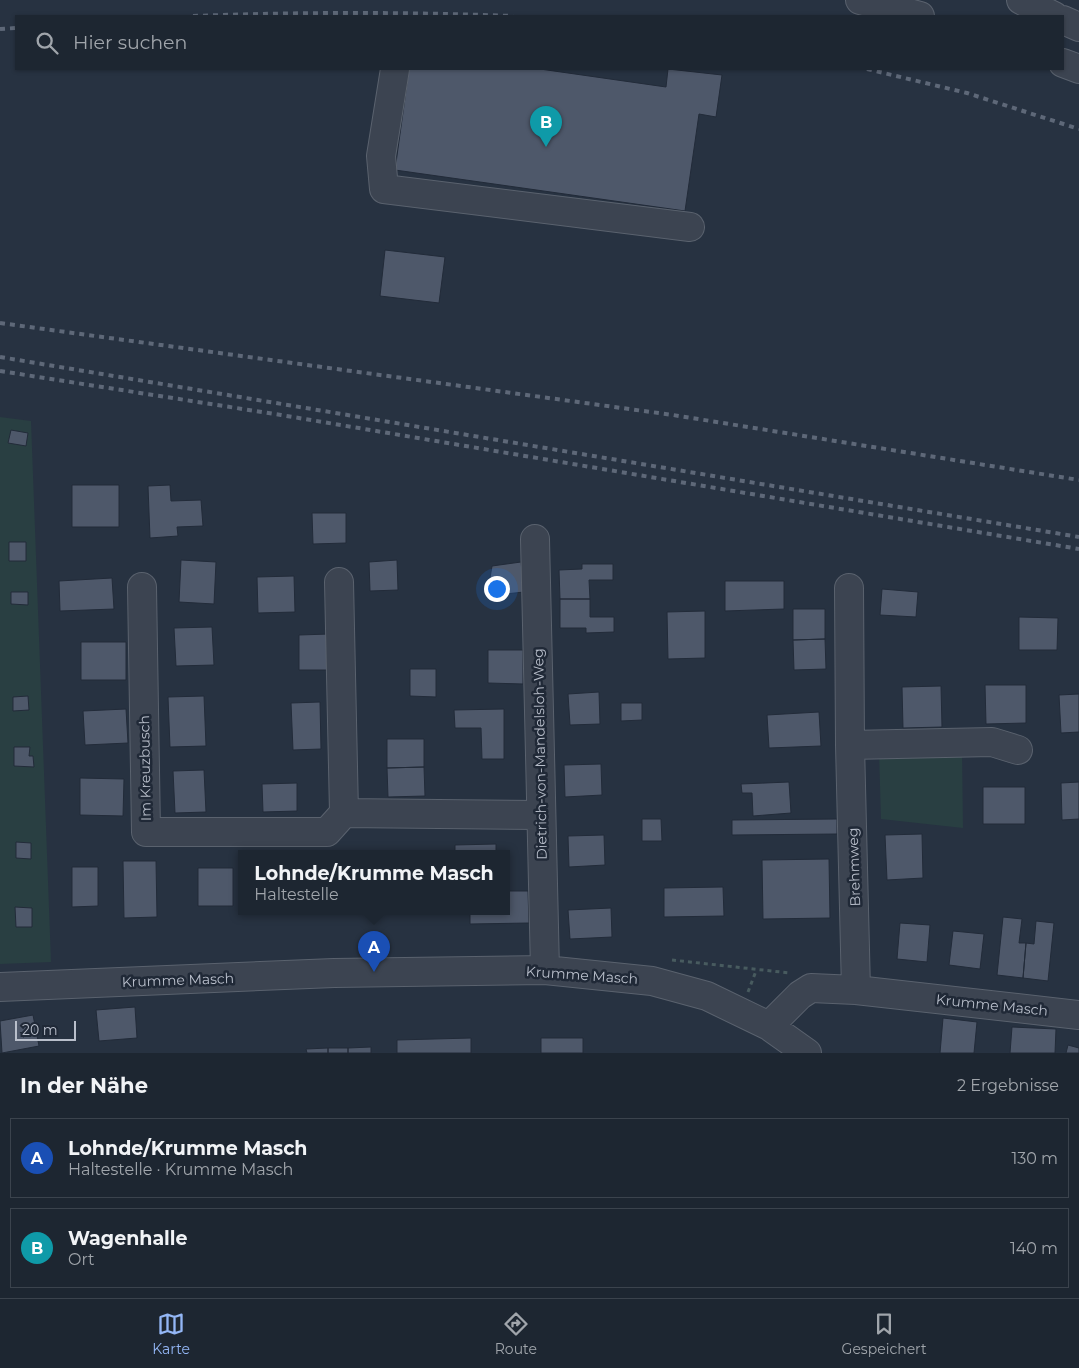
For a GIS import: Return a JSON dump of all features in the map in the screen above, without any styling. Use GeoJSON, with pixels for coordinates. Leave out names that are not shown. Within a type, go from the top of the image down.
{"type":"FeatureCollection","features":[{"type":"Feature","properties":{"kind":"street"},"geometry":{"type":"LineString","coordinates":[[860,0],[916,15]]}},
{"type":"Feature","properties":{"kind":"street"},"geometry":{"type":"LineString","coordinates":[[1021,0],[1052,15]]}},
{"type":"Feature","properties":{"kind":"street"},"geometry":{"type":"LineString","coordinates":[[1064,20],[1079,27]]}},
{"type":"Feature","properties":{"kind":"street"},"geometry":{"type":"LineString","coordinates":[[1064,63],[1079,69]]}},
{"type":"Feature","properties":{"kind":"street"},"geometry":{"type":"LineString","coordinates":[[395,70],[381,156],[384,189],[690,227]]}},
{"type":"Feature","properties":{"kind":"street","name":"Dietrich-von-Mandelsloh-Weg"},"geometry":{"type":"LineString","coordinates":[[536,539],[545,970]]}},
{"type":"Feature","properties":{"kind":"street"},"geometry":{"type":"LineString","coordinates":[[339,582],[344,813],[541,815]]}},
{"type":"Feature","properties":{"kind":"street","name":"Im Kreuzbusch"},"geometry":{"type":"LineString","coordinates":[[142,587],[146,832],[327,832],[344,813]]}},
{"type":"Feature","properties":{"kind":"street","name":"Brehmweg"},"geometry":{"type":"LineString","coordinates":[[849,588],[850,745],[856,990]]}},
{"type":"Feature","properties":{"kind":"street"},"geometry":{"type":"LineString","coordinates":[[850,745],[992,742],[1018,750]]}},
{"type":"Feature","properties":{"kind":"street","name":"Krumme Masch"},"geometry":{"type":"LineString","coordinates":[[0,987],[334,972],[545,970],[652,980],[707,996],[769,1026],[800,995],[810,988],[856,990],[1079,1015]]}},
{"type":"Feature","properties":{"kind":"street"},"geometry":{"type":"LineString","coordinates":[[769,1026],[807,1053]]}},
{"type":"Feature","properties":{"kind":"path"},"geometry":{"type":"LineString","coordinates":[[663,959],[793,973]]}},
{"type":"Feature","properties":{"kind":"green space"},"geometry":{"type":"Polygon","coordinates":[[[0,417],[31,421],[51,962],[0,964],[0,417]]]}},
{"type":"Feature","properties":{"kind":"green space"},"geometry":{"type":"Polygon","coordinates":[[[962,749],[963,828],[881,819],[879,751],[962,749]]]}},
{"type":"Feature","properties":{"kind":"building"},"geometry":{"type":"Polygon","coordinates":[[[409,70],[547,70],[666,87],[668,70],[722,75],[716,117],[699,114],[685,211],[395,170],[409,70]]]}},
{"type":"Feature","properties":{"kind":"building"},"geometry":{"type":"Polygon","coordinates":[[[385,250],[445,257],[439,303],[380,296],[385,250]]]}},
{"type":"Feature","properties":{"kind":"building"},"geometry":{"type":"Polygon","coordinates":[[[11,430],[28,433],[26,446],[8,443],[11,430]]]}},
{"type":"Feature","properties":{"kind":"building"},"geometry":{"type":"Polygon","coordinates":[[[72,485],[119,485],[119,527],[72,527],[72,485]]]}},
{"type":"Feature","properties":{"kind":"building"},"geometry":{"type":"Polygon","coordinates":[[[170,485],[171,501],[201,500],[203,526],[177,527],[178,536],[150,538],[148,486],[170,485]]]}},
{"type":"Feature","properties":{"kind":"building"},"geometry":{"type":"Polygon","coordinates":[[[312,513],[346,513],[346,543],[313,544],[312,513]]]}},
{"type":"Feature","properties":{"kind":"building"},"geometry":{"type":"Polygon","coordinates":[[[9,542],[26,542],[26,561],[9,561],[9,542]]]}},
{"type":"Feature","properties":{"kind":"building"},"geometry":{"type":"Polygon","coordinates":[[[181,560],[216,562],[214,604],[179,602],[181,560]]]}},
{"type":"Feature","properties":{"kind":"building"},"geometry":{"type":"Polygon","coordinates":[[[397,560],[398,590],[370,591],[369,562],[397,560]]]}},
{"type":"Feature","properties":{"kind":"building"},"geometry":{"type":"Polygon","coordinates":[[[521,562],[524,592],[487,596],[492,566],[521,562]]]}},
{"type":"Feature","properties":{"kind":"building"},"geometry":{"type":"Polygon","coordinates":[[[582,564],[613,564],[613,580],[589,580],[590,599],[560,599],[559,570],[582,569],[582,564]]]}},
{"type":"Feature","properties":{"kind":"building"},"geometry":{"type":"Polygon","coordinates":[[[294,576],[295,612],[258,613],[257,577],[294,576]]]}},
{"type":"Feature","properties":{"kind":"building"},"geometry":{"type":"Polygon","coordinates":[[[112,578],[114,609],[60,611],[59,581],[112,578]]]}},
{"type":"Feature","properties":{"kind":"building"},"geometry":{"type":"Polygon","coordinates":[[[725,581],[784,581],[784,609],[725,611],[725,581]]]}},
{"type":"Feature","properties":{"kind":"building"},"geometry":{"type":"Polygon","coordinates":[[[882,589],[918,592],[916,617],[880,615],[882,589]]]}},
{"type":"Feature","properties":{"kind":"building"},"geometry":{"type":"Polygon","coordinates":[[[11,592],[28,592],[28,605],[11,604],[11,592]]]}},
{"type":"Feature","properties":{"kind":"building"},"geometry":{"type":"Polygon","coordinates":[[[560,599],[590,599],[590,617],[614,617],[614,632],[586,633],[586,628],[560,628],[560,599]]]}},
{"type":"Feature","properties":{"kind":"building"},"geometry":{"type":"Polygon","coordinates":[[[793,609],[825,609],[825,639],[793,640],[793,609]]]}},
{"type":"Feature","properties":{"kind":"building"},"geometry":{"type":"Polygon","coordinates":[[[705,611],[705,658],[668,659],[667,612],[705,611]]]}},
{"type":"Feature","properties":{"kind":"building"},"geometry":{"type":"Polygon","coordinates":[[[1019,617],[1058,618],[1057,650],[1019,650],[1019,617]]]}},
{"type":"Feature","properties":{"kind":"building"},"geometry":{"type":"Polygon","coordinates":[[[212,627],[214,665],[176,666],[174,628],[212,627]]]}},
{"type":"Feature","properties":{"kind":"building"},"geometry":{"type":"Polygon","coordinates":[[[329,634],[329,670],[299,670],[299,635],[329,634]]]}},
{"type":"Feature","properties":{"kind":"building"},"geometry":{"type":"Polygon","coordinates":[[[825,639],[826,669],[794,670],[793,640],[825,639]]]}},
{"type":"Feature","properties":{"kind":"building"},"geometry":{"type":"Polygon","coordinates":[[[81,642],[126,642],[126,680],[81,680],[81,642]]]}},
{"type":"Feature","properties":{"kind":"building"},"geometry":{"type":"Polygon","coordinates":[[[488,650],[523,650],[523,684],[488,683],[488,650]]]}},
{"type":"Feature","properties":{"kind":"building"},"geometry":{"type":"Polygon","coordinates":[[[410,669],[436,669],[436,697],[410,696],[410,669]]]}},
{"type":"Feature","properties":{"kind":"building"},"geometry":{"type":"Polygon","coordinates":[[[985,685],[1026,685],[1026,723],[986,724],[985,685]]]}},
{"type":"Feature","properties":{"kind":"building"},"geometry":{"type":"Polygon","coordinates":[[[941,686],[942,727],[903,728],[902,687],[941,686]]]}},
{"type":"Feature","properties":{"kind":"building"},"geometry":{"type":"Polygon","coordinates":[[[599,692],[600,724],[570,725],[568,694],[599,692]]]}},
{"type":"Feature","properties":{"kind":"building"},"geometry":{"type":"Polygon","coordinates":[[[1079,694],[1079,732],[1061,733],[1059,695],[1079,694]]]}},
{"type":"Feature","properties":{"kind":"building"},"geometry":{"type":"Polygon","coordinates":[[[28,696],[29,710],[13,711],[13,697],[28,696]]]}},
{"type":"Feature","properties":{"kind":"building"},"geometry":{"type":"Polygon","coordinates":[[[204,696],[206,746],[170,747],[168,697],[204,696]]]}},
{"type":"Feature","properties":{"kind":"building"},"geometry":{"type":"Polygon","coordinates":[[[320,702],[321,749],[293,750],[291,703],[320,702]]]}},
{"type":"Feature","properties":{"kind":"building"},"geometry":{"type":"Polygon","coordinates":[[[621,703],[642,703],[642,720],[621,721],[621,703]]]}},
{"type":"Feature","properties":{"kind":"building"},"geometry":{"type":"Polygon","coordinates":[[[126,709],[128,743],[85,745],[83,711],[126,709]]]}},
{"type":"Feature","properties":{"kind":"building"},"geometry":{"type":"Polygon","coordinates":[[[504,709],[504,759],[482,759],[481,728],[455,728],[454,710],[504,709]]]}},
{"type":"Feature","properties":{"kind":"building"},"geometry":{"type":"Polygon","coordinates":[[[819,712],[821,746],[769,748],[767,715],[819,712]]]}},
{"type":"Feature","properties":{"kind":"building"},"geometry":{"type":"Polygon","coordinates":[[[387,739],[424,739],[424,767],[387,768],[387,739]]]}},
{"type":"Feature","properties":{"kind":"building"},"geometry":{"type":"Polygon","coordinates":[[[14,747],[30,747],[29,756],[33,756],[34,767],[14,766],[14,747]]]}},
{"type":"Feature","properties":{"kind":"building"},"geometry":{"type":"Polygon","coordinates":[[[601,764],[602,795],[565,797],[564,765],[601,764]]]}},
{"type":"Feature","properties":{"kind":"building"},"geometry":{"type":"Polygon","coordinates":[[[424,767],[425,796],[388,797],[387,768],[424,767]]]}},
{"type":"Feature","properties":{"kind":"building"},"geometry":{"type":"Polygon","coordinates":[[[204,770],[206,812],[175,813],[173,771],[204,770]]]}},
{"type":"Feature","properties":{"kind":"building"},"geometry":{"type":"Polygon","coordinates":[[[80,778],[124,779],[123,816],[80,815],[80,778]]]}},
{"type":"Feature","properties":{"kind":"building"},"geometry":{"type":"Polygon","coordinates":[[[789,782],[791,813],[753,816],[752,793],[742,793],[741,784],[789,782]]]}},
{"type":"Feature","properties":{"kind":"building"},"geometry":{"type":"Polygon","coordinates":[[[1079,782],[1079,819],[1062,820],[1061,783],[1079,782]]]}},
{"type":"Feature","properties":{"kind":"building"},"geometry":{"type":"Polygon","coordinates":[[[297,783],[297,811],[263,812],[262,784],[297,783]]]}},
{"type":"Feature","properties":{"kind":"building"},"geometry":{"type":"Polygon","coordinates":[[[983,787],[1025,787],[1025,824],[983,824],[983,787]]]}},
{"type":"Feature","properties":{"kind":"building"},"geometry":{"type":"Polygon","coordinates":[[[642,819],[661,819],[662,841],[642,841],[642,819]]]}},
{"type":"Feature","properties":{"kind":"building"},"geometry":{"type":"Polygon","coordinates":[[[837,819],[837,834],[732,835],[732,820],[837,819]]]}},
{"type":"Feature","properties":{"kind":"building"},"geometry":{"type":"Polygon","coordinates":[[[922,834],[923,878],[887,880],[885,835],[922,834]]]}},
{"type":"Feature","properties":{"kind":"building"},"geometry":{"type":"Polygon","coordinates":[[[604,835],[605,865],[569,867],[568,836],[604,835]]]}},
{"type":"Feature","properties":{"kind":"building"},"geometry":{"type":"Polygon","coordinates":[[[16,842],[31,843],[31,859],[16,858],[16,842]]]}},
{"type":"Feature","properties":{"kind":"building"},"geometry":{"type":"Polygon","coordinates":[[[496,844],[496,850],[455,850],[455,845],[496,844]]]}},
{"type":"Feature","properties":{"kind":"building"},"geometry":{"type":"Polygon","coordinates":[[[829,859],[830,918],[763,919],[762,860],[829,859]]]}},
{"type":"Feature","properties":{"kind":"building"},"geometry":{"type":"Polygon","coordinates":[[[123,861],[156,861],[157,917],[124,918],[123,861]]]}},
{"type":"Feature","properties":{"kind":"building"},"geometry":{"type":"Polygon","coordinates":[[[72,867],[98,867],[98,906],[72,907],[72,867]]]}},
{"type":"Feature","properties":{"kind":"building"},"geometry":{"type":"Polygon","coordinates":[[[198,868],[233,868],[233,906],[198,906],[198,868]]]}},
{"type":"Feature","properties":{"kind":"building"},"geometry":{"type":"Polygon","coordinates":[[[723,887],[724,916],[664,917],[664,888],[723,887]]]}},
{"type":"Feature","properties":{"kind":"building"},"geometry":{"type":"Polygon","coordinates":[[[510,891],[528,891],[529,923],[470,924],[470,915],[510,915],[510,891]]]}},
{"type":"Feature","properties":{"kind":"building"},"geometry":{"type":"Polygon","coordinates":[[[15,907],[32,908],[32,927],[16,927],[15,907]]]}},
{"type":"Feature","properties":{"kind":"building"},"geometry":{"type":"Polygon","coordinates":[[[611,908],[612,937],[570,939],[568,910],[611,908]]]}},
{"type":"Feature","properties":{"kind":"building"},"geometry":{"type":"Polygon","coordinates":[[[1003,917],[1022,919],[1019,943],[1026,943],[1023,978],[997,975],[1003,917]]]}},
{"type":"Feature","properties":{"kind":"building"},"geometry":{"type":"Polygon","coordinates":[[[1036,921],[1054,923],[1048,981],[1023,978],[1026,943],[1034,944],[1036,921]]]}},
{"type":"Feature","properties":{"kind":"building"},"geometry":{"type":"Polygon","coordinates":[[[900,923],[930,925],[927,962],[897,959],[900,923]]]}},
{"type":"Feature","properties":{"kind":"building"},"geometry":{"type":"Polygon","coordinates":[[[953,931],[984,934],[980,969],[949,965],[953,931]]]}},
{"type":"Feature","properties":{"kind":"building"},"geometry":{"type":"Polygon","coordinates":[[[135,1007],[137,1038],[99,1041],[96,1010],[135,1007]]]}},
{"type":"Feature","properties":{"kind":"building"},"geometry":{"type":"Polygon","coordinates":[[[33,1015],[39,1046],[2,1053],[0,1021],[33,1015]]]}},
{"type":"Feature","properties":{"kind":"building"},"geometry":{"type":"Polygon","coordinates":[[[943,1018],[977,1022],[974,1053],[940,1053],[943,1018]]]}},
{"type":"Feature","properties":{"kind":"building"},"geometry":{"type":"Polygon","coordinates":[[[1012,1027],[1056,1029],[1055,1053],[1010,1053],[1012,1027]]]}},
{"type":"Feature","properties":{"kind":"building"},"geometry":{"type":"Polygon","coordinates":[[[471,1038],[471,1053],[397,1053],[397,1040],[471,1038]]]}},
{"type":"Feature","properties":{"kind":"building"},"geometry":{"type":"Polygon","coordinates":[[[541,1038],[583,1038],[583,1053],[541,1053],[541,1038]]]}},
{"type":"Feature","properties":{"kind":"building"},"geometry":{"type":"Polygon","coordinates":[[[1068,1045],[1079,1048],[1079,1053],[1066,1053],[1068,1045]]]}},
{"type":"Feature","properties":{"kind":"building"},"geometry":{"type":"Polygon","coordinates":[[[371,1047],[371,1053],[348,1053],[348,1048],[371,1047]]]}},
{"type":"Feature","properties":{"kind":"building"},"geometry":{"type":"Polygon","coordinates":[[[328,1048],[328,1053],[307,1053],[306,1049],[328,1048]]]}},
{"type":"Feature","properties":{"kind":"building"},"geometry":{"type":"Polygon","coordinates":[[[328,1048],[348,1048],[348,1053],[328,1053],[328,1048]]]}},
{"type":"Feature","properties":{"kind":"railway"},"geometry":{"type":"LineString","coordinates":[[233,15],[353,13],[473,15]]}},
{"type":"Feature","properties":{"kind":"railway"},"geometry":{"type":"LineString","coordinates":[[0,29],[15,28]]}},
{"type":"Feature","properties":{"kind":"railway"},"geometry":{"type":"LineString","coordinates":[[871,70],[967,93],[1079,129]]}},
{"type":"Feature","properties":{"kind":"railway"},"geometry":{"type":"LineString","coordinates":[[0,323],[673,415],[1079,480]]}},
{"type":"Feature","properties":{"kind":"railway"},"geometry":{"type":"LineString","coordinates":[[0,357],[1079,537]]}},
{"type":"Feature","properties":{"kind":"railway"},"geometry":{"type":"LineString","coordinates":[[0,371],[281,415],[1079,549]]}},
{"type":"Feature","properties":{"kind":"place","name":"Wagenhalle"},"geometry":{"type":"Point","coordinates":[546,147]}},
{"type":"Feature","properties":{"kind":"place","name":"Lohnde/Krumme Masch"},"geometry":{"type":"Point","coordinates":[374,972]}}]}
